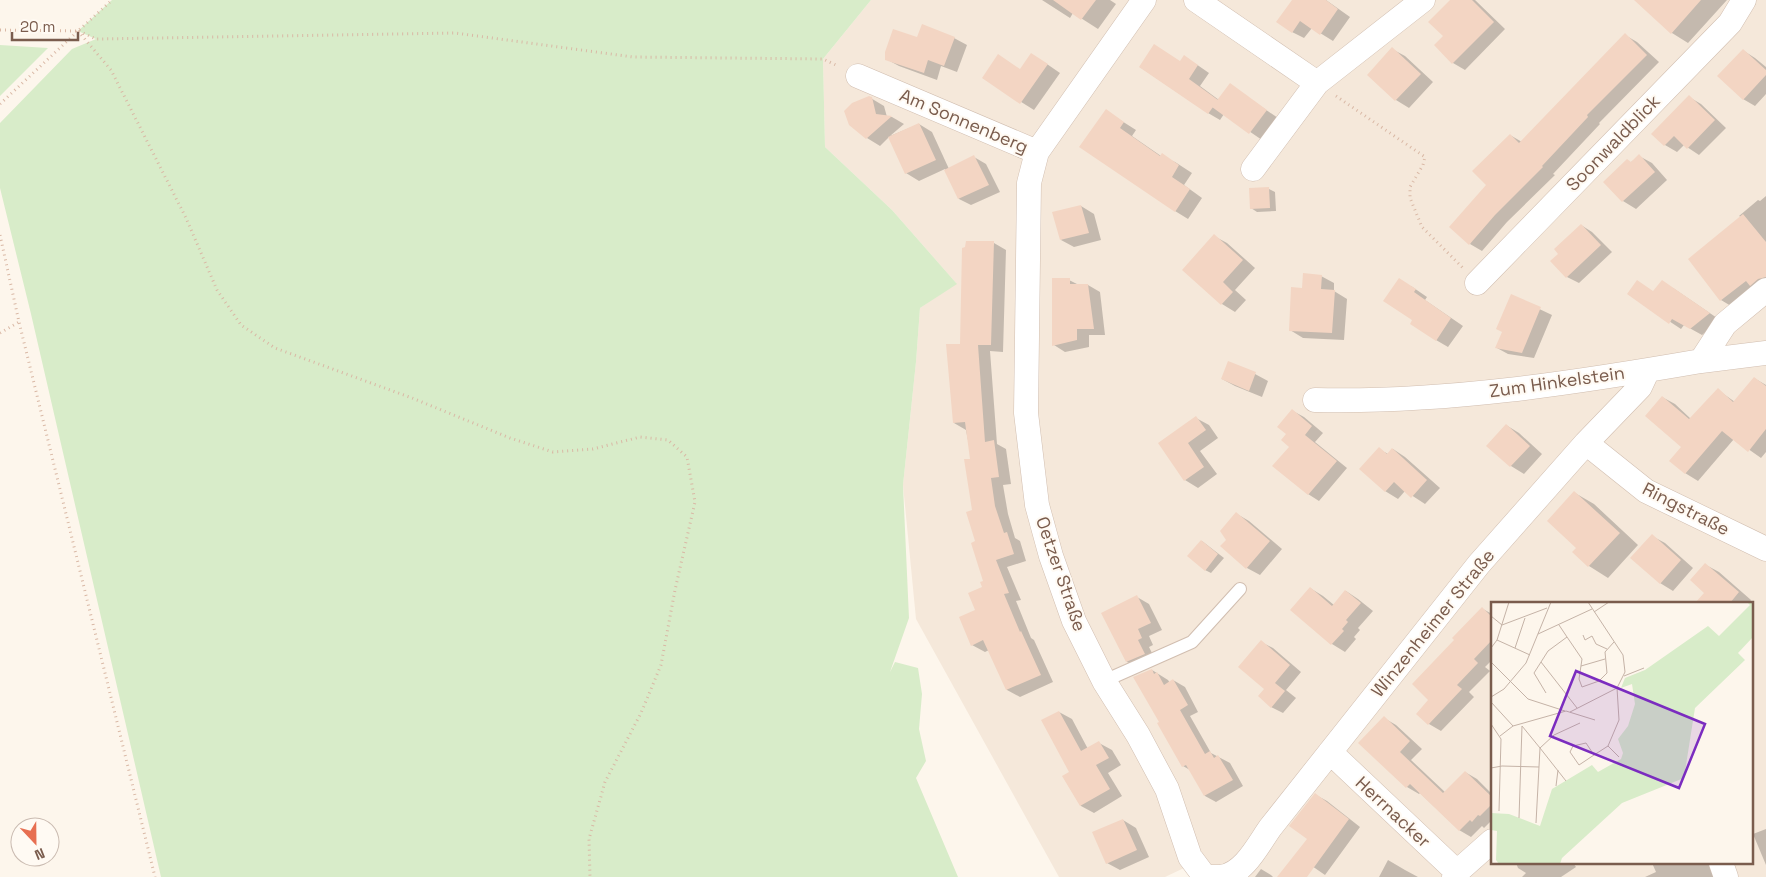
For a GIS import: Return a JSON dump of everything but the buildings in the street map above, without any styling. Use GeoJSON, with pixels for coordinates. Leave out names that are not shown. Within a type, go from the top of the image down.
{"type":"FeatureCollection","features":[{"type":"Feature","properties":{"kind":"street","name":"Am Sonnenberg"},"geometry":{"type":"LineString","coordinates":[[858,76],[1037,152],[1144,0]]}},
{"type":"Feature","properties":{"kind":"street"},"geometry":{"type":"LineString","coordinates":[[1196,0],[1317,83]]}},
{"type":"Feature","properties":{"kind":"street"},"geometry":{"type":"LineString","coordinates":[[1253,169],[1317,83],[1422,0]]}},
{"type":"Feature","properties":{"kind":"street","name":"Soonwaldblick"},"geometry":{"type":"LineString","coordinates":[[1477,282],[1730,23],[1744,0]]}},
{"type":"Feature","properties":{"kind":"street","name":"Oetzer Straße"},"geometry":{"type":"LineString","coordinates":[[1037,152],[1030,183],[1026,413],[1037,506],[1050,556],[1074,621],[1104,681],[1138,734],[1166,789],[1190,857],[1205,877]]}},
{"type":"Feature","properties":{"kind":"street"},"geometry":{"type":"LineString","coordinates":[[1701,361],[1725,324],[1766,290]]}},
{"type":"Feature","properties":{"kind":"street","name":"Zum Hinkelstein"},"geometry":{"type":"LineString","coordinates":[[1315,400],[1360,401],[1506,391],[1701,361],[1766,354]]}},
{"type":"Feature","properties":{"kind":"street","name":"Winzenheimer Straße"},"geometry":{"type":"LineString","coordinates":[[1205,877],[1222,877],[1237,871],[1479,564],[1586,443],[1640,387],[1648,370]]}},
{"type":"Feature","properties":{"kind":"street","name":"Ringstraße"},"geometry":{"type":"LineString","coordinates":[[1586,443],[1646,491],[1766,549]]}},
{"type":"Feature","properties":{"kind":"street","name":"Herrnacker"},"geometry":{"type":"LineString","coordinates":[[1330,752],[1455,874],[1491,842]]}},
{"type":"Feature","properties":{"kind":"street"},"geometry":{"type":"LineString","coordinates":[[1721,864],[1726,877]]}},
{"type":"Feature","properties":{"kind":"lane"},"geometry":{"type":"LineString","coordinates":[[1104,681],[1192,642],[1240,589]]}},
{"type":"Feature","properties":{"kind":"path"},"geometry":{"type":"LineString","coordinates":[[0,104],[112,0]]}},
{"type":"Feature","properties":{"kind":"path"},"geometry":{"type":"LineString","coordinates":[[0,30],[78,31],[96,39],[455,33],[633,57],[823,59],[858,76]]}},
{"type":"Feature","properties":{"kind":"path"},"geometry":{"type":"LineString","coordinates":[[78,31],[111,70],[186,218],[217,290],[240,325],[275,348],[412,398],[510,438],[553,452],[593,449],[640,437],[668,440],[687,457],[695,502],[675,590],[661,665],[641,714],[605,782],[589,838],[590,877]]}},
{"type":"Feature","properties":{"kind":"path"},"geometry":{"type":"LineString","coordinates":[[1317,83],[1424,157],[1423,165],[1410,187],[1410,198],[1422,227],[1477,282]]}},
{"type":"Feature","properties":{"kind":"path"},"geometry":{"type":"LineString","coordinates":[[0,235],[19,322],[155,877]]}},
{"type":"Feature","properties":{"kind":"path"},"geometry":{"type":"LineString","coordinates":[[0,334],[19,322]]}},
{"type":"Feature","properties":{"kind":"shaded area"},"geometry":{"type":"Polygon","coordinates":[[[871,0],[1766,0],[1766,877],[1201,877],[1201,860],[1165,877],[1059,877],[916,619],[903,485],[920,308],[956,283],[892,210],[825,147],[823,59],[871,0]]]}},
{"type":"Feature","properties":{"kind":"green space"},"geometry":{"type":"Polygon","coordinates":[[[112,0],[871,0],[823,59],[825,147],[892,210],[957,284],[920,308],[903,485],[909,618],[890,672],[895,662],[918,668],[922,694],[919,729],[926,761],[916,778],[958,877],[161,877],[31,314],[0,188],[0,123],[72,49],[96,39],[78,31],[112,0]]]}},
{"type":"Feature","properties":{"kind":"green space"},"geometry":{"type":"Polygon","coordinates":[[[0,45],[48,48],[0,96],[0,45]]]}}]}
